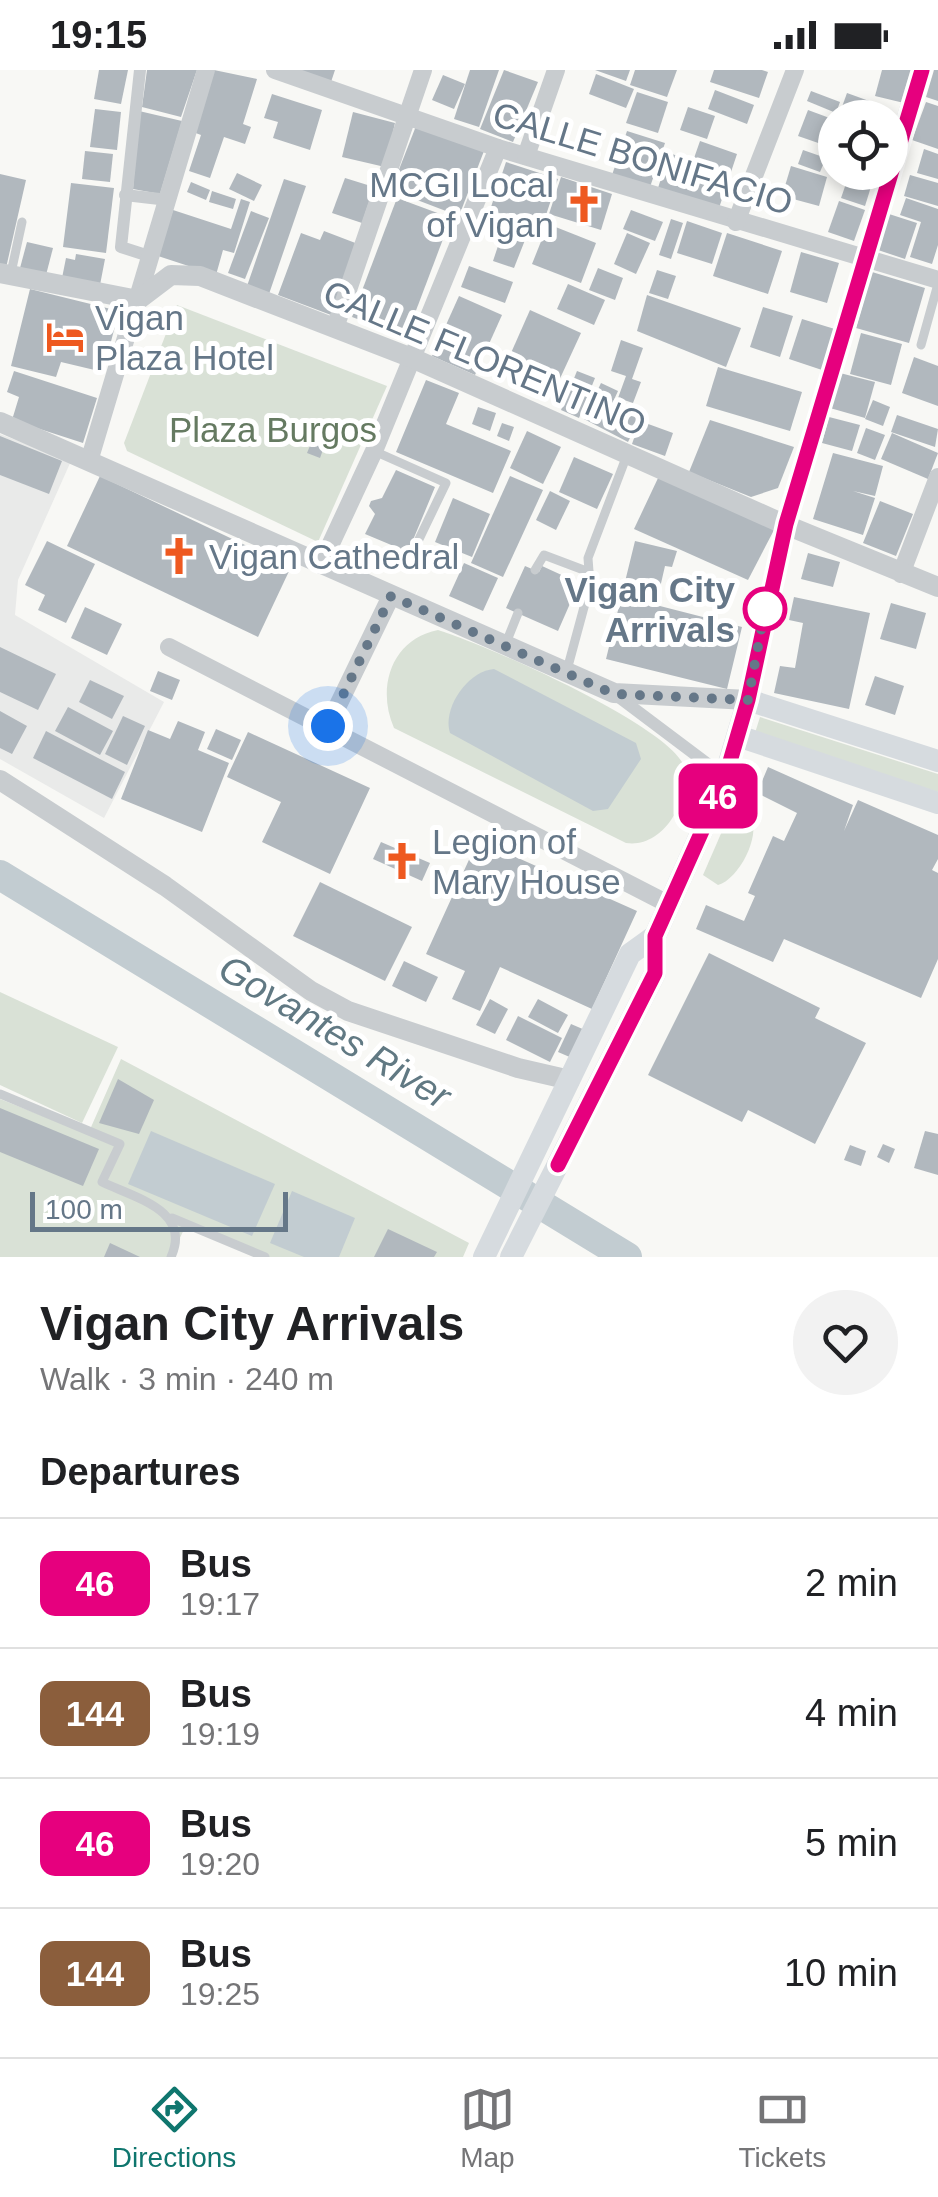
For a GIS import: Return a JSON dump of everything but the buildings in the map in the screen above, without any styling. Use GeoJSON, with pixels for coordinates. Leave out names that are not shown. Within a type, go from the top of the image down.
{"type":"FeatureCollection","features":[{"type":"Feature","properties":{"kind":"main road"},"geometry":{"type":"LineString","coordinates":[[514,1252],[655,973],[655,936],[725,776],[748,700],[938,762]]}},
{"type":"Feature","properties":{"kind":"main road"},"geometry":{"type":"LineString","coordinates":[[738,736],[938,803]]}},
{"type":"Feature","properties":{"kind":"main road"},"geometry":{"type":"LineString","coordinates":[[489,1250],[630,954],[655,936]]}},
{"type":"Feature","properties":{"kind":"main road"},"geometry":{"type":"LineString","coordinates":[[539,1146],[561,1159]]}},
{"type":"Feature","properties":{"kind":"street"},"geometry":{"type":"LineString","coordinates":[[140,70],[121,248],[152,257]]}},
{"type":"Feature","properties":{"kind":"street"},"geometry":{"type":"LineString","coordinates":[[90,458],[206,70]]}},
{"type":"Feature","properties":{"kind":"street","name":"CALLE BONIFACIO"},"geometry":{"type":"LineString","coordinates":[[275,70],[498,148],[938,282]]}},
{"type":"Feature","properties":{"kind":"street"},"geometry":{"type":"LineString","coordinates":[[334,328],[424,70]]}},
{"type":"Feature","properties":{"kind":"street"},"geometry":{"type":"LineString","coordinates":[[526,156],[556,70]]}},
{"type":"Feature","properties":{"kind":"street"},"geometry":{"type":"LineString","coordinates":[[736,222],[795,70]]}},
{"type":"Feature","properties":{"kind":"street"},"geometry":{"type":"LineString","coordinates":[[614,694],[748,700],[786,524],[922,70]]}},
{"type":"Feature","properties":{"kind":"street"},"geometry":{"type":"LineString","coordinates":[[321,565],[374,452],[498,148]]}},
{"type":"Feature","properties":{"kind":"street"},"geometry":{"type":"LineString","coordinates":[[126,194],[168,200]]}},
{"type":"Feature","properties":{"kind":"street","name":"CALLE FLORENTINO"},"geometry":{"type":"LineString","coordinates":[[138,300],[158,280],[182,272],[412,358],[786,524],[938,586]]}},
{"type":"Feature","properties":{"kind":"street"},"geometry":{"type":"LineString","coordinates":[[5,275],[138,300]]}},
{"type":"Feature","properties":{"kind":"street"},"geometry":{"type":"LineString","coordinates":[[0,422],[90,458],[614,694],[725,776]]}},
{"type":"Feature","properties":{"kind":"street"},"geometry":{"type":"LineString","coordinates":[[902,574],[938,478]]}},
{"type":"Feature","properties":{"kind":"street"},"geometry":{"type":"LineString","coordinates":[[328,726],[391,596]]}},
{"type":"Feature","properties":{"kind":"street"},"geometry":{"type":"LineString","coordinates":[[169,647],[670,905]]}},
{"type":"Feature","properties":{"kind":"street"},"geometry":{"type":"LineString","coordinates":[[0,780],[165,886],[311,991],[348,1011],[518,1068],[570,1080]]}},
{"type":"Feature","properties":{"kind":"lane"},"geometry":{"type":"LineString","coordinates":[[5,275],[22,222]]}},
{"type":"Feature","properties":{"kind":"lane"},"geometry":{"type":"LineString","coordinates":[[921,345],[938,282]]}},
{"type":"Feature","properties":{"kind":"lane"},"geometry":{"type":"LineString","coordinates":[[374,452],[446,483],[408,562]]}},
{"type":"Feature","properties":{"kind":"lane"},"geometry":{"type":"LineString","coordinates":[[566,672],[586,603],[588,558],[628,454]]}},
{"type":"Feature","properties":{"kind":"lane"},"geometry":{"type":"LineString","coordinates":[[535,570],[544,555],[590,572]]}},
{"type":"Feature","properties":{"kind":"lane"},"geometry":{"type":"LineString","coordinates":[[505,646],[518,614]]}},
{"type":"Feature","properties":{"kind":"lane"},"geometry":{"type":"LineString","coordinates":[[0,1094],[120,1144],[102,1182],[169,1217],[265,1257]]}},
{"type":"Feature","properties":{"kind":"lane"},"geometry":{"type":"LineString","coordinates":[[169,1217],[178,1231],[172,1257]]}},
{"type":"Feature","properties":{"kind":"shaded area"},"geometry":{"type":"Polygon","coordinates":[[[0,434],[71,461],[18,580],[15,615],[164,702],[104,818],[0,759],[0,434]]]}},
{"type":"Feature","properties":{"kind":"shaded area"},"geometry":{"type":"Polygon","coordinates":[[[494,669],[636,743],[641,759],[608,809],[593,811],[450,733],[450,713],[459,692],[475,676],[494,669]]]}},
{"type":"Feature","properties":{"kind":"shaded area"},"geometry":{"type":"Polygon","coordinates":[[[151,1131],[275,1184],[252,1236],[128,1184],[151,1131]]]}},
{"type":"Feature","properties":{"kind":"shaded area"},"geometry":{"type":"Polygon","coordinates":[[[292,1191],[355,1218],[339,1257],[304,1257],[270,1243],[292,1191]]]}},
{"type":"Feature","properties":{"kind":"green space","name":"Plaza Burgos"},"geometry":{"type":"Polygon","coordinates":[[[177,305],[387,386],[318,542],[127,451],[124,443],[177,305]]]}},
{"type":"Feature","properties":{"kind":"green space"},"geometry":{"type":"Polygon","coordinates":[[[438,630],[569,686],[667,745],[682,762],[686,784],[667,825],[646,841],[626,843],[394,728],[387,697],[392,667],[409,643],[438,630]]]}},
{"type":"Feature","properties":{"kind":"green space"},"geometry":{"type":"Polygon","coordinates":[[[760,717],[938,774],[938,792],[755,733],[760,717]]]}},
{"type":"Feature","properties":{"kind":"green space"},"geometry":{"type":"Polygon","coordinates":[[[733,806],[751,816],[753,834],[740,866],[718,885],[703,875],[733,806]]]}},
{"type":"Feature","properties":{"kind":"green space"},"geometry":{"type":"Polygon","coordinates":[[[0,992],[118,1047],[82,1123],[0,1085],[0,992]]]}},
{"type":"Feature","properties":{"kind":"green space"},"geometry":{"type":"Polygon","coordinates":[[[121,1059],[469,1243],[463,1257],[266,1257],[186,1225],[171,1257],[0,1257],[0,1099],[88,1134],[121,1059]]]}},
{"type":"Feature","properties":{"kind":"waterway","name":"Govantes River"},"geometry":{"type":"LineString","coordinates":[[0,875],[627,1257]]}},
{"type":"Feature","properties":{"kind":"bus line","name":"46"},"geometry":{"type":"LineString","coordinates":[[558,1165],[655,973],[655,936],[724,782],[748,700],[786,524],[922,70]]}},
{"type":"Feature","properties":{"kind":"place","name":"MCGI Local of Vigan"},"geometry":{"type":"Point","coordinates":[584,204]}},
{"type":"Feature","properties":{"kind":"place","name":"Vigan Plaza Hotel"},"geometry":{"type":"Point","coordinates":[65,337]}},
{"type":"Feature","properties":{"kind":"place","name":"Vigan Cathedral"},"geometry":{"type":"Point","coordinates":[179,556]}},
{"type":"Feature","properties":{"kind":"place","name":"Vigan City Arrivals"},"geometry":{"type":"Point","coordinates":[765,609]}},
{"type":"Feature","properties":{"kind":"place","name":"Legion of Mary House"},"geometry":{"type":"Point","coordinates":[402,861]}},
{"type":"Feature","properties":{"kind":"route"},"geometry":{"type":"LineString","coordinates":[[328,726],[391,596],[614,694],[748,700],[765,609]]}}]}
